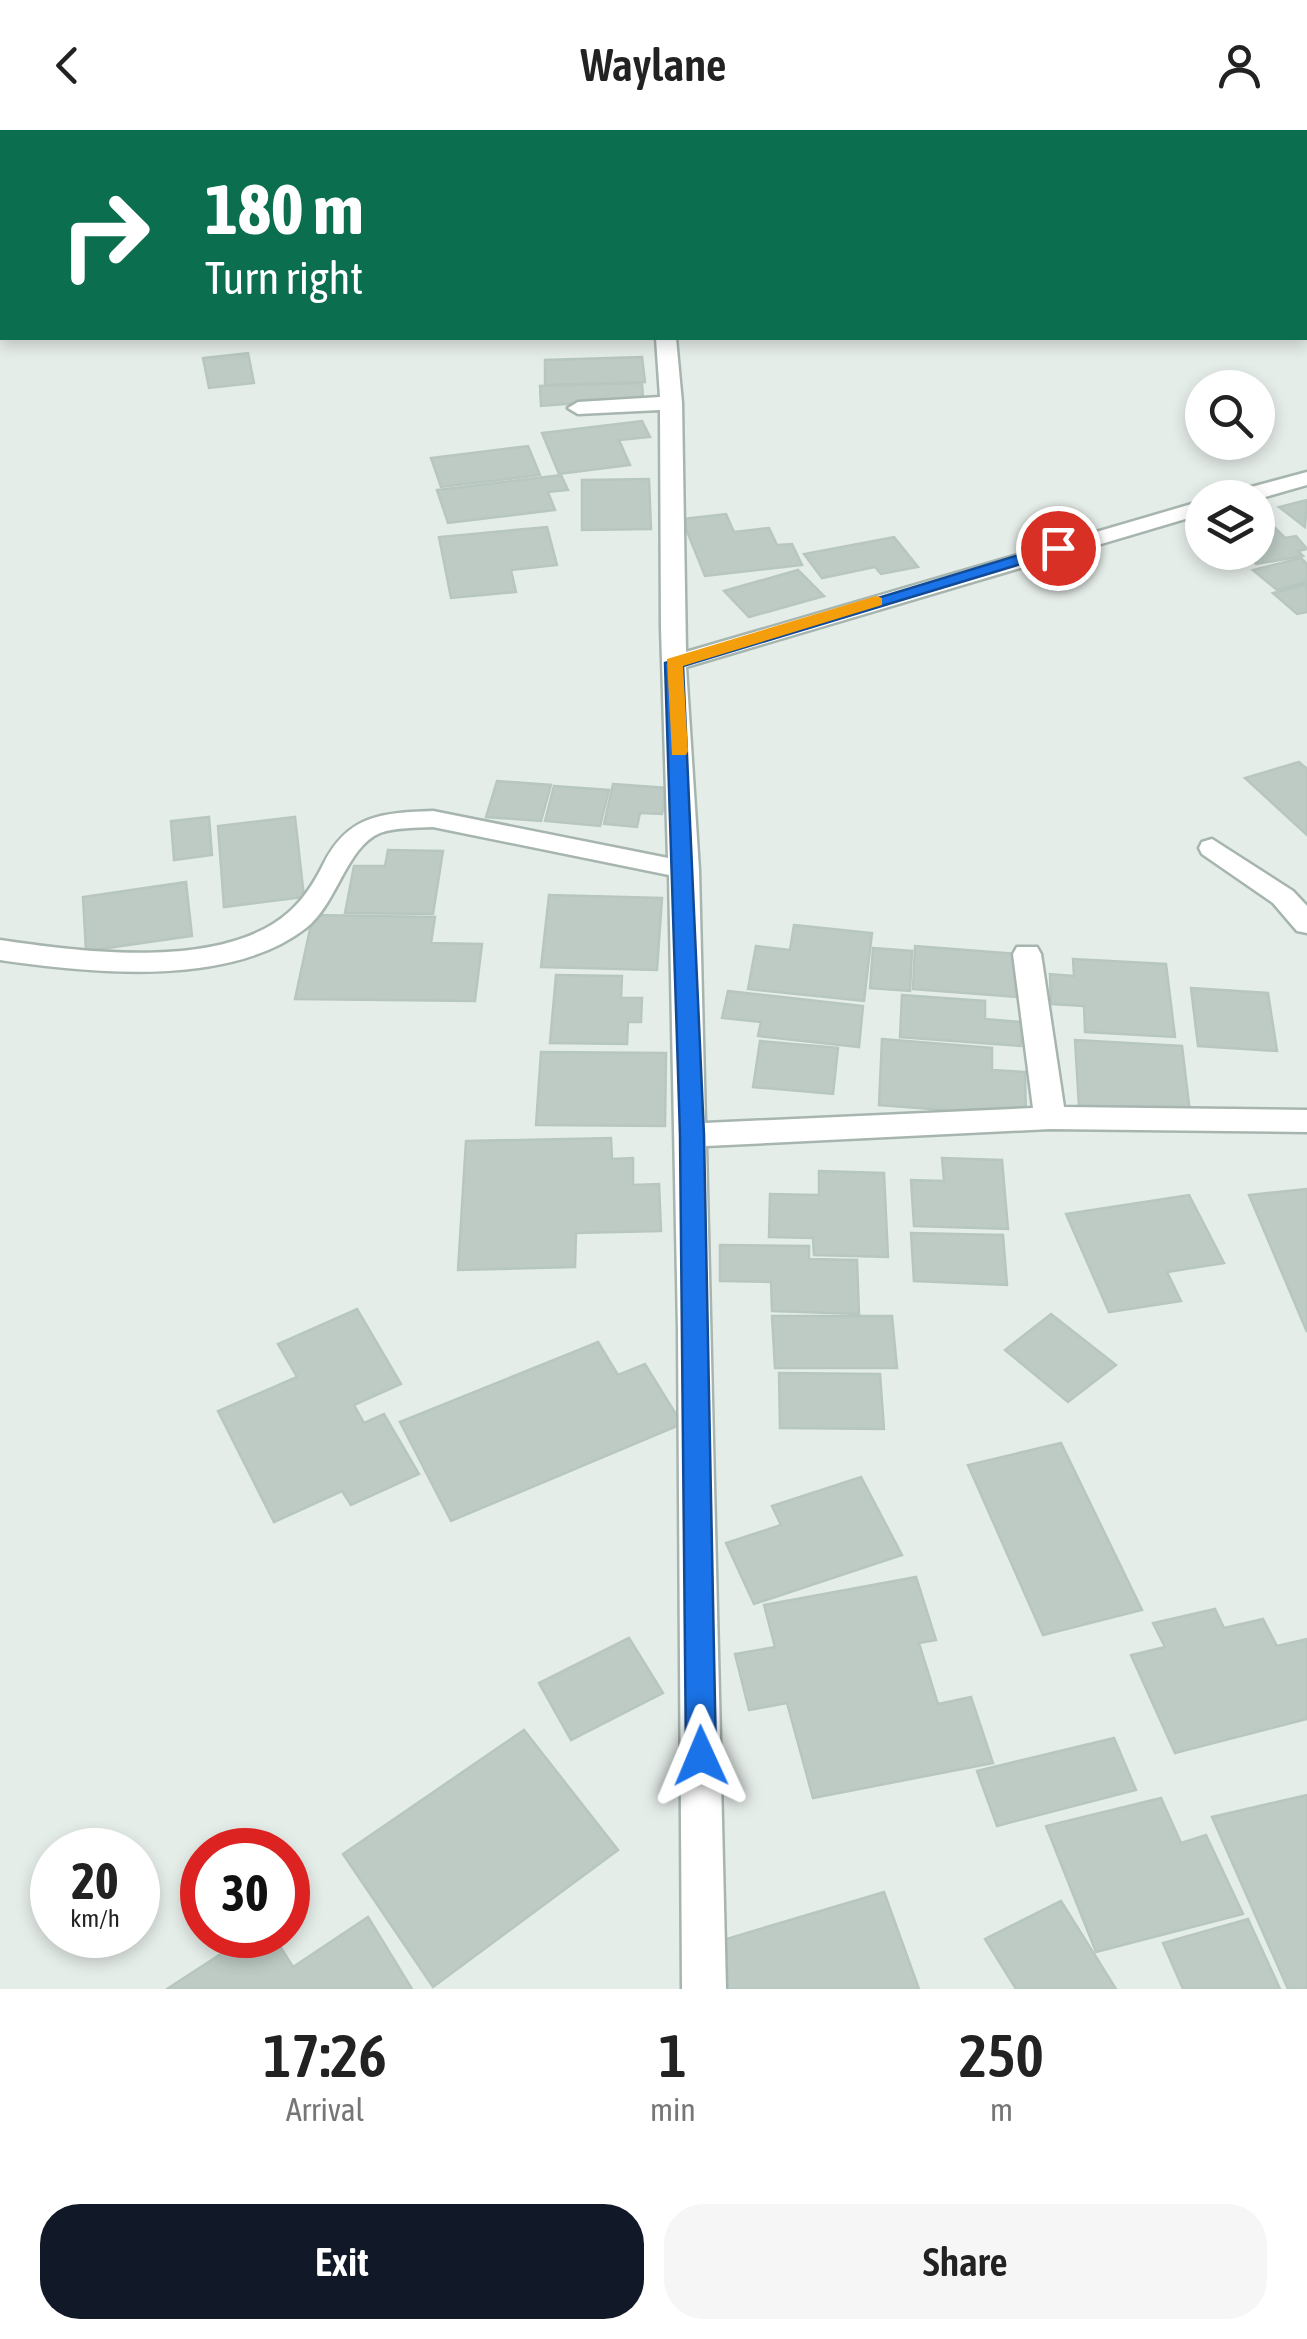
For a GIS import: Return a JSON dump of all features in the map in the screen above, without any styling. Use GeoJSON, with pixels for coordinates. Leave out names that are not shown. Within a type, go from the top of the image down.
{"type":"FeatureCollection","features":[{"type":"Feature","properties":{"kind":"street"},"geometry":{"type":"LineString","coordinates":[[666,340],[672,403],[674,663],[685,870],[692,1135],[704,1989]]}},
{"type":"Feature","properties":{"kind":"street"},"geometry":{"type":"LineString","coordinates":[[578,408],[672,403]]}},
{"type":"Feature","properties":{"kind":"street"},"geometry":{"type":"LineString","coordinates":[[1275,487],[1307,478]]}},
{"type":"Feature","properties":{"kind":"street"},"geometry":{"type":"LineString","coordinates":[[674,663],[1185,512]]}},
{"type":"Feature","properties":{"kind":"street"},"geometry":{"type":"LineString","coordinates":[[0,950],[56,960],[129,962],[207,955],[259,942],[296,922],[314,901],[346,844],[358,832],[400,819],[433,819],[685,870]]}},
{"type":"Feature","properties":{"kind":"street"},"geometry":{"type":"LineString","coordinates":[[1212,848],[1284,897],[1307,924]]}},
{"type":"Feature","properties":{"kind":"street"},"geometry":{"type":"LineString","coordinates":[[1027,954],[1050,1118]]}},
{"type":"Feature","properties":{"kind":"street"},"geometry":{"type":"LineString","coordinates":[[692,1135],[1050,1118],[1307,1121]]}},
{"type":"Feature","properties":{"kind":"building"},"geometry":{"type":"Polygon","coordinates":[[[248,353],[254,383],[209,388],[203,358],[248,353]]]}},
{"type":"Feature","properties":{"kind":"building"},"geometry":{"type":"Polygon","coordinates":[[[642,357],[645,382],[545,385],[545,360],[642,357]]]}},
{"type":"Feature","properties":{"kind":"building"},"geometry":{"type":"Polygon","coordinates":[[[642,383],[643,398],[541,406],[540,386],[642,383]]]}},
{"type":"Feature","properties":{"kind":"building"},"geometry":{"type":"Polygon","coordinates":[[[642,421],[650,437],[619,440],[630,465],[559,474],[542,433],[642,421]]]}},
{"type":"Feature","properties":{"kind":"building"},"geometry":{"type":"Polygon","coordinates":[[[528,446],[540,475],[441,487],[431,458],[528,446]]]}},
{"type":"Feature","properties":{"kind":"building"},"geometry":{"type":"Polygon","coordinates":[[[561,475],[568,490],[548,492],[555,510],[448,523],[437,490],[561,475]]]}},
{"type":"Feature","properties":{"kind":"building"},"geometry":{"type":"Polygon","coordinates":[[[649,479],[651,529],[582,530],[582,480],[649,479]]]}},
{"type":"Feature","properties":{"kind":"building"},"geometry":{"type":"Polygon","coordinates":[[[1307,500],[1305,527],[1279,507],[1307,500]]]}},
{"type":"Feature","properties":{"kind":"building"},"geometry":{"type":"Polygon","coordinates":[[[726,514],[734,532],[769,528],[777,545],[792,544],[802,565],[705,576],[682,519],[726,514]]]}},
{"type":"Feature","properties":{"kind":"building"},"geometry":{"type":"Polygon","coordinates":[[[547,527],[557,565],[511,570],[516,592],[451,598],[439,537],[547,527]]]}},
{"type":"Feature","properties":{"kind":"building"},"geometry":{"type":"Polygon","coordinates":[[[1275,528],[1285,538],[1296,536],[1307,549],[1298,551],[1303,556],[1275,561],[1275,528]]]}},
{"type":"Feature","properties":{"kind":"building"},"geometry":{"type":"Polygon","coordinates":[[[894,537],[918,567],[881,574],[875,567],[822,578],[804,554],[894,537]]]}},
{"type":"Feature","properties":{"kind":"building"},"geometry":{"type":"Polygon","coordinates":[[[1301,558],[1307,564],[1307,582],[1277,590],[1253,570],[1275,570],[1275,564],[1301,558]]]}},
{"type":"Feature","properties":{"kind":"building"},"geometry":{"type":"Polygon","coordinates":[[[798,570],[824,596],[749,617],[724,591],[798,570]]]}},
{"type":"Feature","properties":{"kind":"building"},"geometry":{"type":"Polygon","coordinates":[[[1307,584],[1307,612],[1297,614],[1273,593],[1307,584]]]}},
{"type":"Feature","properties":{"kind":"building"},"geometry":{"type":"Polygon","coordinates":[[[1299,762],[1307,769],[1307,835],[1245,778],[1299,762]]]}},
{"type":"Feature","properties":{"kind":"building"},"geometry":{"type":"Polygon","coordinates":[[[497,781],[551,785],[541,821],[486,817],[497,781]]]}},
{"type":"Feature","properties":{"kind":"building"},"geometry":{"type":"Polygon","coordinates":[[[613,784],[667,788],[662,814],[640,813],[637,827],[604,824],[613,784]]]}},
{"type":"Feature","properties":{"kind":"building"},"geometry":{"type":"Polygon","coordinates":[[[554,786],[609,790],[600,826],[545,821],[554,786]]]}},
{"type":"Feature","properties":{"kind":"building"},"geometry":{"type":"Polygon","coordinates":[[[209,817],[212,855],[174,860],[171,821],[209,817]]]}},
{"type":"Feature","properties":{"kind":"building"},"geometry":{"type":"Polygon","coordinates":[[[295,817],[304,897],[224,907],[218,826],[295,817]]]}},
{"type":"Feature","properties":{"kind":"building"},"geometry":{"type":"Polygon","coordinates":[[[388,850],[443,851],[433,914],[345,913],[354,866],[385,866],[388,850]]]}},
{"type":"Feature","properties":{"kind":"building"},"geometry":{"type":"Polygon","coordinates":[[[186,882],[192,936],[86,951],[83,897],[186,882]]]}},
{"type":"Feature","properties":{"kind":"building"},"geometry":{"type":"Polygon","coordinates":[[[549,895],[662,898],[657,970],[541,967],[549,895]]]}},
{"type":"Feature","properties":{"kind":"building"},"geometry":{"type":"Polygon","coordinates":[[[313,915],[435,917],[431,943],[482,944],[475,1001],[295,999],[313,915]]]}},
{"type":"Feature","properties":{"kind":"building"},"geometry":{"type":"Polygon","coordinates":[[[794,925],[872,933],[864,1001],[748,989],[756,946],[790,950],[794,925]]]}},
{"type":"Feature","properties":{"kind":"building"},"geometry":{"type":"Polygon","coordinates":[[[915,946],[1018,954],[1018,997],[913,989],[915,946]]]}},
{"type":"Feature","properties":{"kind":"building"},"geometry":{"type":"Polygon","coordinates":[[[873,948],[912,951],[910,991],[870,988],[873,948]]]}},
{"type":"Feature","properties":{"kind":"building"},"geometry":{"type":"Polygon","coordinates":[[[1073,959],[1166,964],[1175,1037],[1085,1032],[1084,1006],[1051,1004],[1050,974],[1074,976],[1073,959]]]}},
{"type":"Feature","properties":{"kind":"building"},"geometry":{"type":"Polygon","coordinates":[[[556,975],[622,976],[621,998],[642,998],[641,1022],[628,1022],[627,1044],[550,1043],[556,975]]]}},
{"type":"Feature","properties":{"kind":"building"},"geometry":{"type":"Polygon","coordinates":[[[1191,988],[1268,993],[1277,1051],[1198,1046],[1191,988]]]}},
{"type":"Feature","properties":{"kind":"building"},"geometry":{"type":"Polygon","coordinates":[[[728,991],[863,1006],[859,1047],[758,1036],[761,1022],[722,1018],[728,991]]]}},
{"type":"Feature","properties":{"kind":"building"},"geometry":{"type":"Polygon","coordinates":[[[902,995],[985,1001],[985,1019],[1021,1022],[1021,1046],[900,1037],[902,995]]]}},
{"type":"Feature","properties":{"kind":"building"},"geometry":{"type":"Polygon","coordinates":[[[882,1039],[992,1048],[992,1070],[1025,1072],[1026,1116],[879,1105],[882,1039]]]}},
{"type":"Feature","properties":{"kind":"building"},"geometry":{"type":"Polygon","coordinates":[[[1075,1040],[1182,1046],[1190,1113],[1079,1107],[1075,1040]]]}},
{"type":"Feature","properties":{"kind":"building"},"geometry":{"type":"Polygon","coordinates":[[[760,1041],[838,1048],[833,1094],[753,1087],[760,1041]]]}},
{"type":"Feature","properties":{"kind":"building"},"geometry":{"type":"Polygon","coordinates":[[[541,1052],[666,1053],[665,1126],[536,1125],[541,1052]]]}},
{"type":"Feature","properties":{"kind":"building"},"geometry":{"type":"Polygon","coordinates":[[[611,1138],[612,1159],[633,1158],[633,1185],[659,1184],[661,1231],[576,1233],[575,1267],[458,1270],[466,1141],[611,1138]]]}},
{"type":"Feature","properties":{"kind":"building"},"geometry":{"type":"Polygon","coordinates":[[[942,1158],[1002,1160],[1008,1229],[914,1226],[911,1180],[944,1181],[942,1158]]]}},
{"type":"Feature","properties":{"kind":"building"},"geometry":{"type":"Polygon","coordinates":[[[819,1171],[884,1173],[888,1257],[814,1255],[813,1238],[769,1237],[770,1194],[819,1195],[819,1171]]]}},
{"type":"Feature","properties":{"kind":"building"},"geometry":{"type":"Polygon","coordinates":[[[1307,1189],[1307,1332],[1249,1195],[1307,1189]]]}},
{"type":"Feature","properties":{"kind":"building"},"geometry":{"type":"Polygon","coordinates":[[[1189,1195],[1224,1263],[1167,1272],[1181,1301],[1109,1312],[1066,1214],[1189,1195]]]}},
{"type":"Feature","properties":{"kind":"building"},"geometry":{"type":"Polygon","coordinates":[[[911,1233],[1003,1235],[1007,1285],[914,1281],[911,1233]]]}},
{"type":"Feature","properties":{"kind":"building"},"geometry":{"type":"Polygon","coordinates":[[[720,1245],[809,1246],[809,1259],[857,1260],[859,1314],[772,1311],[771,1282],[720,1281],[720,1245]]]}},
{"type":"Feature","properties":{"kind":"building"},"geometry":{"type":"Polygon","coordinates":[[[357,1309],[401,1384],[354,1405],[364,1423],[384,1414],[419,1474],[351,1505],[342,1491],[274,1522],[218,1411],[297,1377],[278,1344],[357,1309]]]}},
{"type":"Feature","properties":{"kind":"building"},"geometry":{"type":"Polygon","coordinates":[[[1051,1314],[1116,1365],[1068,1402],[1005,1350],[1051,1314]]]}},
{"type":"Feature","properties":{"kind":"building"},"geometry":{"type":"Polygon","coordinates":[[[772,1316],[892,1316],[897,1368],[775,1368],[772,1316]]]}},
{"type":"Feature","properties":{"kind":"building"},"geometry":{"type":"Polygon","coordinates":[[[598,1342],[618,1375],[645,1364],[682,1424],[451,1521],[400,1422],[598,1342]]]}},
{"type":"Feature","properties":{"kind":"building"},"geometry":{"type":"Polygon","coordinates":[[[779,1373],[880,1374],[884,1429],[780,1428],[779,1373]]]}},
{"type":"Feature","properties":{"kind":"building"},"geometry":{"type":"Polygon","coordinates":[[[1061,1443],[1142,1610],[1043,1635],[968,1465],[1061,1443]]]}},
{"type":"Feature","properties":{"kind":"building"},"geometry":{"type":"Polygon","coordinates":[[[861,1477],[902,1555],[754,1604],[726,1543],[781,1525],[772,1506],[861,1477]]]}},
{"type":"Feature","properties":{"kind":"building"},"geometry":{"type":"Polygon","coordinates":[[[916,1577],[936,1640],[919,1643],[938,1704],[971,1697],[993,1763],[813,1798],[787,1703],[749,1710],[735,1654],[775,1647],[764,1605],[916,1577]]]}},
{"type":"Feature","properties":{"kind":"building"},"geometry":{"type":"Polygon","coordinates":[[[1215,1609],[1224,1628],[1263,1619],[1277,1646],[1307,1639],[1307,1719],[1175,1753],[1131,1655],[1165,1647],[1153,1623],[1215,1609]]]}},
{"type":"Feature","properties":{"kind":"building"},"geometry":{"type":"Polygon","coordinates":[[[629,1638],[663,1693],[571,1740],[539,1683],[629,1638]]]}},
{"type":"Feature","properties":{"kind":"building"},"geometry":{"type":"Polygon","coordinates":[[[524,1730],[618,1850],[433,1987],[343,1854],[524,1730]]]}},
{"type":"Feature","properties":{"kind":"building"},"geometry":{"type":"Polygon","coordinates":[[[1114,1738],[1136,1790],[997,1826],[977,1771],[1114,1738]]]}},
{"type":"Feature","properties":{"kind":"building"},"geometry":{"type":"Polygon","coordinates":[[[1307,1795],[1307,1989],[1288,1989],[1212,1817],[1307,1795]]]}},
{"type":"Feature","properties":{"kind":"building"},"geometry":{"type":"Polygon","coordinates":[[[1161,1798],[1181,1843],[1206,1835],[1243,1914],[1096,1952],[1046,1826],[1161,1798]]]}},
{"type":"Feature","properties":{"kind":"building"},"geometry":{"type":"Polygon","coordinates":[[[884,1892],[919,1989],[728,1989],[713,1943],[884,1892]]]}},
{"type":"Feature","properties":{"kind":"building"},"geometry":{"type":"Polygon","coordinates":[[[1061,1901],[1116,1989],[1016,1989],[985,1939],[1061,1901]]]}},
{"type":"Feature","properties":{"kind":"building"},"geometry":{"type":"Polygon","coordinates":[[[368,1917],[412,1989],[167,1989],[215,1958],[287,1958],[293,1967],[368,1917]]]}},
{"type":"Feature","properties":{"kind":"building"},"geometry":{"type":"Polygon","coordinates":[[[1248,1919],[1280,1989],[1183,1989],[1163,1943],[1248,1919]]]}},
{"type":"Feature","properties":{"kind":"slow traffic"},"geometry":{"type":"LineString","coordinates":[[679,751],[674,663],[876,602]]}},
{"type":"Feature","properties":{"kind":"route"},"geometry":{"type":"LineString","coordinates":[[701,1756],[692,1135],[685,870],[674,663],[1058,548]]}}]}
